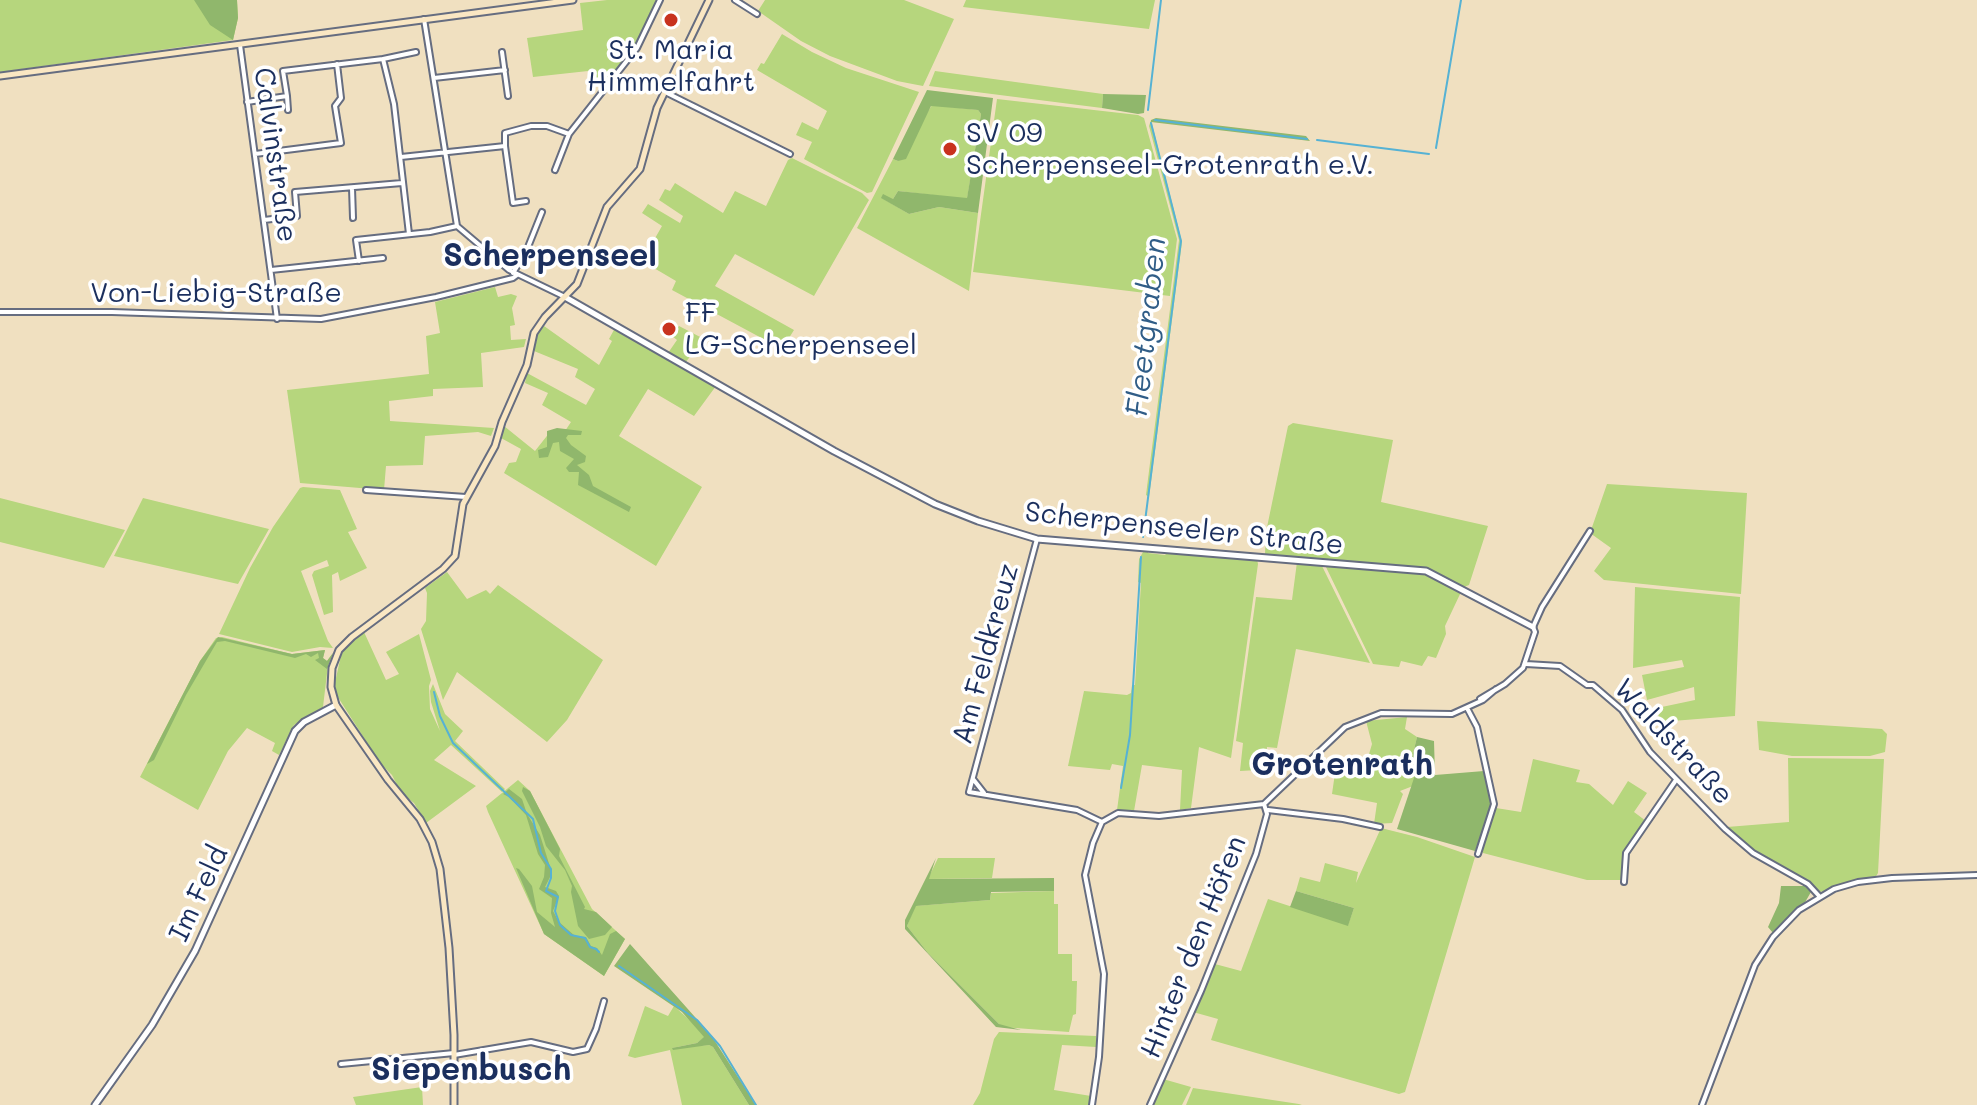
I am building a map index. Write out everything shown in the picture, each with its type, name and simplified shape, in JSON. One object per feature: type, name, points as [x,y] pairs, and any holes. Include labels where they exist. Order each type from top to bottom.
[{"type":"main road","points":[[0,76],[573,0]]},
{"type":"main road","points":[[454,1105],[454,1054],[444,894],[432,842],[414,811],[388,780],[336,705],[331,674],[339,650],[352,637],[451,560],[456,551],[466,497],[495,446],[527,365],[534,333],[577,284],[607,207],[640,169],[657,108],[709,0]]},
{"type":"street","points":[[555,170],[569,134],[637,48],[660,0]]},
{"type":"street","points":[[735,0],[757,14]]},
{"type":"street","points":[[424,19],[457,226],[515,274],[565,297]]},
{"type":"street","name":"Calvinstraße","points":[[240,45],[277,319]]},
{"type":"street","points":[[288,110],[283,71],[416,52]]},
{"type":"street","points":[[502,52],[508,96]]},
{"type":"street","points":[[383,59],[394,104],[409,234]]},
{"type":"street","points":[[255,154],[341,143],[335,106],[341,98],[337,64]]},
{"type":"street","points":[[434,78],[505,70]]},
{"type":"street","points":[[665,92],[790,154]]},
{"type":"street","points":[[247,102],[287,96]]},
{"type":"street","points":[[526,201],[513,203],[505,133],[531,126],[547,126],[569,134]]},
{"type":"street","points":[[401,157],[505,146]]},
{"type":"street","points":[[264,220],[297,216],[295,192],[403,183]]},
{"type":"street","points":[[352,188],[353,218]]},
{"type":"street","points":[[515,274],[542,212]]},
{"type":"street","points":[[359,261],[356,240],[457,226]]},
{"type":"street","points":[[271,270],[383,258]]},
{"type":"street","name":"Von-Liebig-Straße","points":[[0,312],[112,312],[319,320],[438,297],[513,278],[515,274]]},
{"type":"street","name":"Scherpenseeler Straße","points":[[565,297],[751,406],[935,504],[978,521],[1037,539],[1426,571],[1533,627]]},
{"type":"street","points":[[366,490],[466,497]]},
{"type":"street","points":[[1092,1105],[1099,1057],[1104,974],[1085,875],[1102,822],[1118,813],[1159,816],[1264,804],[1330,739],[1353,723],[1381,713],[1446,714],[1479,701],[1515,677],[1526,664],[1535,632],[1533,627],[1546,599],[1590,531]]},
{"type":"street","name":"Am Feldkreuz","points":[[1037,539],[969,792],[1077,810],[1102,822]]},
{"type":"street","name":"Waldstraße","points":[[1526,664],[1560,666],[1587,685],[1593,685],[1622,710],[1650,752],[1676,780],[1746,848],[1808,884],[1820,897]]},
{"type":"street","name":"Im Feld","points":[[95,1105],[152,1025],[195,951],[295,731],[304,722],[336,705]]},
{"type":"street","points":[[1467,708],[1477,727],[1494,804],[1478,854]]},
{"type":"street","name":"Am Feldkreuz","points":[[973,779],[985,795]]},
{"type":"street","points":[[1624,882],[1626,853],[1676,780]]},
{"type":"street","name":"Hinter den Höfen","points":[[1150,1105],[1201,991],[1256,854],[1267,810],[1264,804]]},
{"type":"street","points":[[1267,810],[1323,815],[1380,827]]},
{"type":"street","points":[[1702,1105],[1755,965],[1783,924],[1799,910],[1847,884],[1870,880],[1977,875]]},
{"type":"street","points":[[341,1064],[454,1054],[526,1042],[573,1052],[587,1049],[604,1001]]},
{"type":"green space","points":[[0,0],[237,0],[238,18],[233,40],[0,72]]},
{"type":"green space","points":[[194,0],[237,0],[238,18],[233,40],[210,25]]},
{"type":"green space","points":[[658,0],[632,54],[606,86],[588,71],[533,77],[527,38],[583,30],[580,3]]},
{"type":"green space","points":[[765,0],[904,0],[954,19],[923,86],[897,81],[830,56],[801,41],[758,11]]},
{"type":"green space","points":[[966,0],[1155,0],[1149,29],[963,7]]},
{"type":"green space","points":[[782,34],[846,68],[919,92],[872,192],[867,193],[804,159],[812,142],[796,135],[802,122],[818,130],[827,111],[757,70]]},
{"type":"green space","points":[[935,71],[1103,94],[1102,108],[929,86]]},
{"type":"green space","points":[[927,90],[993,98],[978,213],[939,207],[909,214],[881,198],[883,194],[893,199],[898,191],[967,198],[981,114],[978,110],[931,106],[906,159],[893,159]]},
{"type":"green space","points":[[1103,94],[1146,95],[1144,113],[1102,108]]},
{"type":"green space","points":[[997,99],[1144,118],[1177,239],[1170,296],[973,272]]},
{"type":"green space","points":[[932,105],[978,110],[981,114],[967,199],[898,191],[893,199],[882,198],[909,214],[939,207],[978,213],[969,291],[857,228],[893,159],[898,161]]},
{"type":"green space","points":[[1156,118],[1306,136],[1310,141],[1151,122]]},
{"type":"green space","points":[[1151,120],[1182,242],[1149,497],[1146,495],[1179,240],[1149,126]]},
{"type":"green space","points":[[792,158],[862,193],[869,200],[814,296],[735,254],[715,286],[794,330],[782,349],[672,290],[676,281],[642,261],[662,226],[642,213],[648,204],[680,223],[683,216],[659,200],[665,189],[670,191],[675,183],[723,213],[735,191],[766,206],[788,160]]},
{"type":"green space","points":[[495,287],[498,297],[517,296],[512,308],[515,325],[510,326],[511,340],[526,339],[524,347],[481,353],[483,387],[433,389],[433,396],[389,401],[390,421],[494,428],[491,436],[478,432],[425,436],[423,465],[386,466],[384,490],[300,483],[287,390],[429,374],[426,336],[440,333],[435,302]]},
{"type":"green space","points":[[544,326],[599,365],[612,341],[609,339],[615,328],[716,386],[694,416],[648,389],[619,436],[702,487],[656,566],[504,473],[509,463],[516,462],[521,449],[501,438],[504,426],[535,451],[550,432],[561,437],[571,422],[542,405],[548,393],[525,383],[527,373],[586,405],[595,389],[575,377],[578,369],[534,351],[538,334]]},
{"type":"green space","points":[[679,326],[704,339],[685,363],[668,353],[677,340],[672,336]]},
{"type":"green space","points":[[1293,423],[1393,440],[1381,502],[1488,526],[1469,585],[1464,587],[1425,568],[1265,554],[1266,532],[1288,426]]},
{"type":"green space","points":[[557,428],[582,431],[581,435],[568,435],[566,438],[586,456],[585,462],[577,465],[589,475],[593,486],[631,507],[629,512],[578,485],[579,472],[569,472],[566,468],[574,459],[560,451],[559,442],[553,443],[548,457],[539,458],[538,450],[547,447],[547,431]]},
{"type":"green space","points":[[1607,484],[1747,493],[1741,594],[1604,580],[1594,571],[1611,548],[1590,533]]},
{"type":"green space","points":[[303,487],[340,490],[357,529],[348,532],[367,568],[340,581],[338,572],[332,575],[333,612],[324,615],[312,575],[314,571],[329,566],[327,560],[301,571],[333,648],[292,652],[219,634],[273,527]]},
{"type":"green space","points":[[0,498],[125,530],[104,568],[0,542]]},
{"type":"green space","points":[[143,498],[269,529],[238,584],[114,556]]},
{"type":"green space","points":[[1143,552],[1165,555],[1257,559],[1258,564],[1231,758],[1199,747],[1191,808],[1180,810],[1182,770],[1142,765],[1134,811],[1117,810],[1123,766],[1112,764],[1110,770],[1068,766],[1084,691],[1127,695],[1135,685],[1141,583],[1138,582],[1139,559]]},
{"type":"green space","points":[[1297,562],[1321,564],[1370,663],[1296,649],[1277,748],[1267,747],[1266,760],[1260,760],[1258,770],[1240,771],[1243,743],[1236,741],[1256,597],[1292,600]]},
{"type":"green space","points":[[1325,565],[1422,573],[1461,592],[1445,626],[1446,634],[1436,658],[1428,656],[1422,666],[1401,661],[1399,667],[1373,664]]},
{"type":"green space","points":[[447,572],[467,599],[486,590],[490,594],[498,585],[603,660],[567,720],[547,742],[457,672],[443,700],[421,629],[426,621],[425,588]]},
{"type":"green space","points":[[1635,587],[1740,597],[1735,716],[1660,722],[1657,708],[1695,700],[1694,687],[1647,700],[1642,675],[1684,667],[1682,660],[1633,668]]},
{"type":"green space","points":[[364,632],[386,680],[399,674],[386,652],[419,634],[431,680],[430,709],[440,731],[431,702],[433,684],[445,714],[463,731],[455,741],[505,789],[502,792],[451,745],[434,760],[476,786],[426,823],[414,803],[401,793],[392,775],[380,763],[334,691],[333,680],[342,651]]},
{"type":"green space","points":[[218,637],[292,654],[325,650],[323,658],[327,661],[333,653],[327,669],[315,660],[319,658],[318,653],[311,657],[306,654],[295,658],[225,641],[217,642],[154,760],[147,764],[200,661]]},
{"type":"green space","points":[[216,638],[292,654],[325,650],[323,658],[327,661],[333,653],[328,665],[323,707],[294,725],[279,755],[272,751],[275,743],[247,728],[228,751],[198,810],[140,777],[200,661]]},
{"type":"green space","points":[[1407,717],[1405,729],[1417,737],[1410,766],[1417,768],[1413,786],[1400,791],[1403,794],[1392,823],[1374,824],[1377,803],[1332,794],[1335,773],[1362,778],[1372,744],[1366,721]]},
{"type":"green space","points":[[1757,721],[1882,729],[1887,734],[1885,752],[1870,756],[1792,756],[1759,750]]},
{"type":"green space","points":[[1417,737],[1434,741],[1435,775],[1484,771],[1492,807],[1475,851],[1397,829],[1417,769],[1410,766]]},
{"type":"green space","points":[[1788,758],[1884,759],[1878,873],[1875,878],[1820,892],[1749,848],[1727,827],[1789,822]]},
{"type":"green space","points":[[1533,759],[1580,770],[1576,782],[1589,784],[1613,805],[1628,781],[1647,793],[1634,812],[1646,821],[1624,854],[1621,880],[1587,880],[1483,853],[1496,808],[1521,812]]},
{"type":"green space","points":[[518,780],[530,791],[592,909],[625,939],[604,976],[544,934],[488,812],[486,806]]},
{"type":"green space","points":[[523,787],[530,791],[560,849],[559,856],[584,909],[596,912],[612,927],[605,935],[589,939],[578,926],[572,886],[565,870],[546,846]]},
{"type":"green space","points":[[509,789],[522,799],[540,835],[552,873],[545,887],[556,891],[559,896],[553,911],[559,922],[575,936],[586,937],[602,955],[610,934],[616,931],[625,939],[604,976],[544,934],[516,868],[532,886],[537,912],[555,927],[551,913],[552,898],[539,889],[545,865],[538,854],[526,815],[503,794]]},
{"type":"green space","points":[[1381,828],[1475,857],[1405,1092],[1399,1094],[1211,1040],[1218,1019],[1193,1012],[1215,964],[1241,971],[1268,899],[1348,925],[1354,908],[1296,891],[1300,877],[1320,882],[1325,863],[1358,872],[1356,883]]},
{"type":"green space","points":[[936,858],[929,879],[1054,878],[1054,891],[991,892],[990,900],[916,906],[907,926],[928,953],[999,1024],[1021,1030],[996,1027],[905,929],[905,920]]},
{"type":"green space","points":[[938,858],[995,858],[992,878],[928,879]]},
{"type":"green space","points":[[1781,886],[1805,886],[1811,892],[1804,904],[1773,933],[1768,927],[1779,903]]},
{"type":"green space","points":[[1054,891],[1054,904],[1058,904],[1058,954],[1072,954],[1072,981],[1077,981],[1076,1014],[1073,1015],[1069,1032],[1002,1027],[928,953],[907,926],[915,906],[990,900],[991,893]]},
{"type":"green space","points":[[1296,891],[1354,908],[1348,926],[1290,907]]},
{"type":"green space","points":[[630,944],[711,1035],[756,1105],[749,1105],[713,1047],[673,1050],[697,1043],[704,1037],[682,1012],[614,966]]},
{"type":"green space","points":[[645,1006],[668,1016],[674,1006],[695,1025],[705,1037],[697,1043],[672,1048],[713,1047],[749,1105],[682,1105],[670,1050],[635,1058],[628,1056]]},
{"type":"green space","points":[[999,1032],[1096,1036],[1096,1047],[1062,1045],[1054,1090],[1091,1096],[1089,1105],[973,1105],[980,1093],[994,1039]]},
{"type":"green space","points":[[1163,1079],[1191,1087],[1182,1105],[1151,1105]]},
{"type":"green space","points":[[422,1087],[423,1105],[356,1105],[353,1097]]},
{"type":"green space","points":[[1193,1088],[1299,1104],[1302,1105],[1186,1105]]},
{"type":"waterway","name":"Fleetgraben","points":[[1148,110],[1161,0]]},
{"type":"waterway","points":[[1436,148],[1461,0]]},
{"type":"waterway","points":[[1155,120],[1307,139]]},
{"type":"waterway","name":"Fleetgraben","points":[[1143,537],[1181,241],[1151,123]]},
{"type":"waterway","points":[[1317,140],[1429,154]]},
{"type":"waterway","name":"Fleetgraben","points":[[1121,788],[1130,735],[1141,557]]},
{"type":"waterway","points":[[434,692],[440,716],[453,743],[533,819],[541,853],[551,869],[546,891],[558,897],[555,911],[560,925],[571,935],[585,938],[590,947],[599,952]]},
{"type":"waterway","points":[[619,966],[697,1020],[720,1046],[756,1105]]},
{"type":"place","name":"St. Maria Himmelfahrt","points":[[671,20]]},
{"type":"place","name":"SV 09 Scherpenseel-Grotenrath e.V.","points":[[950,149]]},
{"type":"place","name":"FF LG-Scherpenseel","points":[[669,329]]},
{"type":"district","name":"Scherpenseel","points":[[550,256]]},
{"type":"district","name":"Grotenrath","points":[[1342,765]]},
{"type":"district","name":"Siepenbusch","points":[[471,1070]]}]
